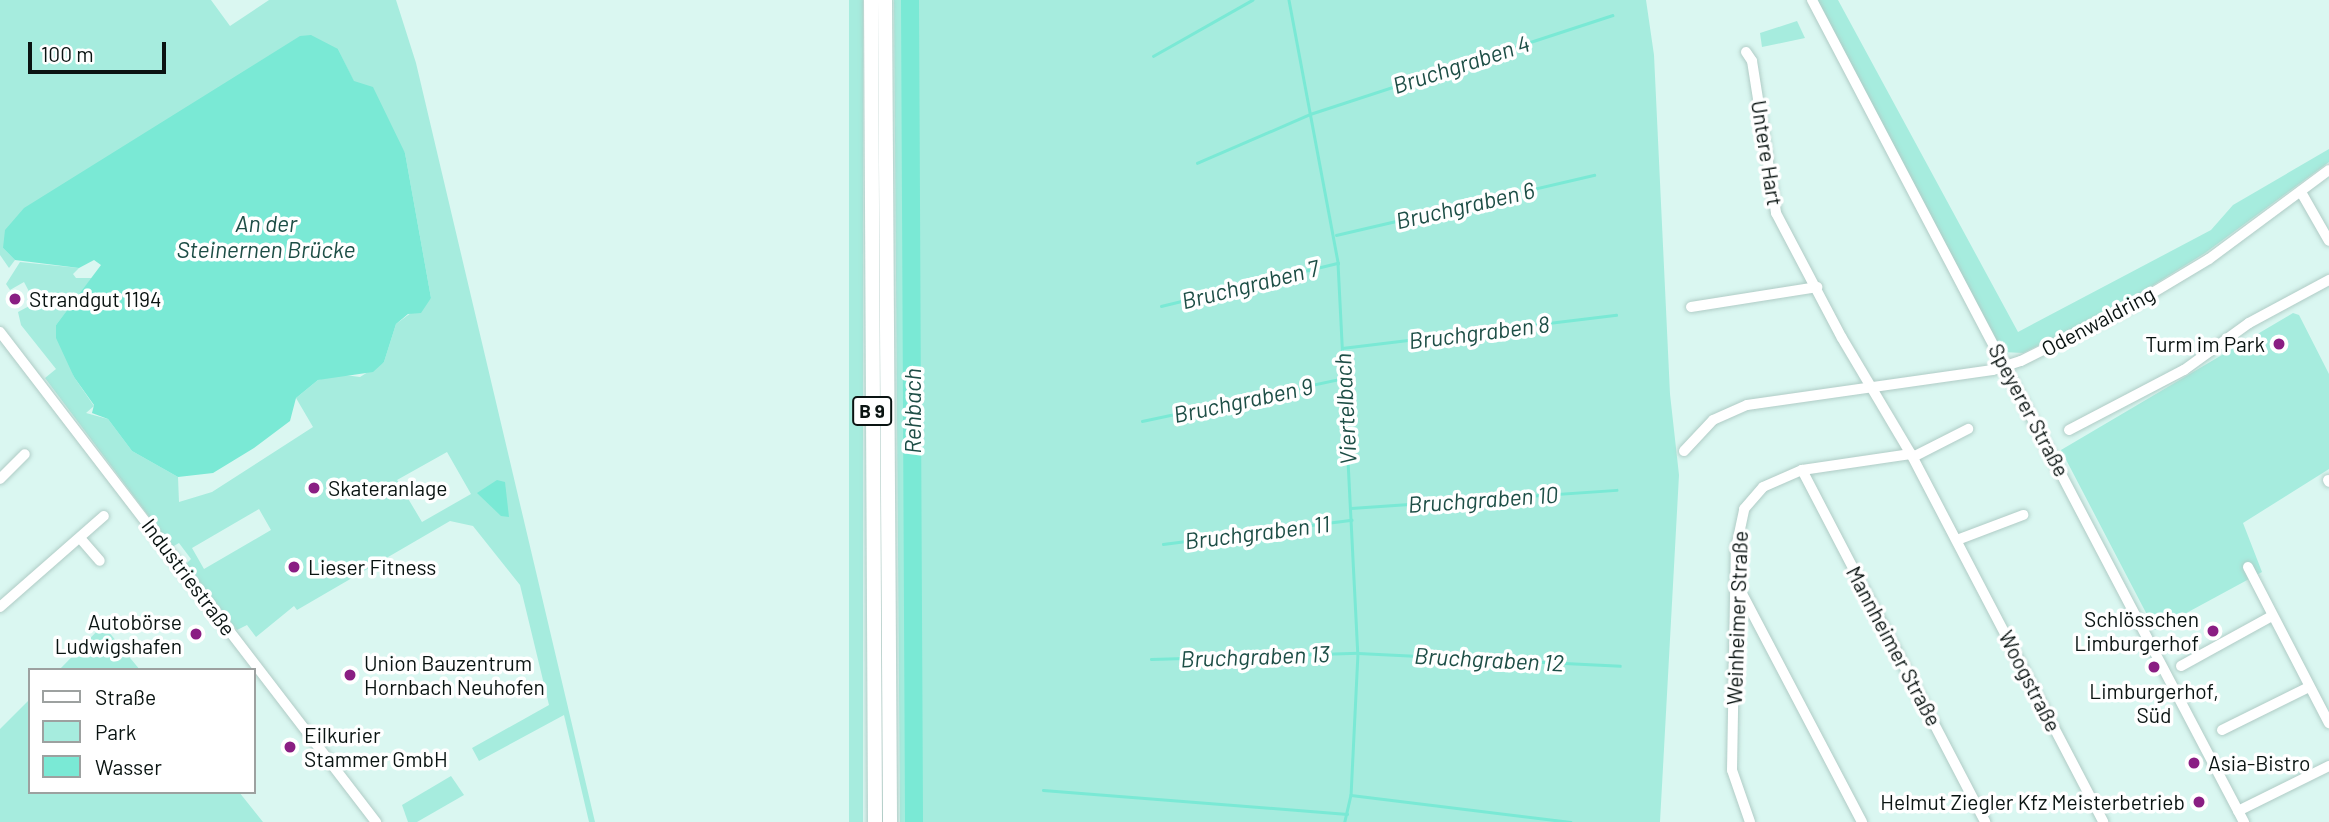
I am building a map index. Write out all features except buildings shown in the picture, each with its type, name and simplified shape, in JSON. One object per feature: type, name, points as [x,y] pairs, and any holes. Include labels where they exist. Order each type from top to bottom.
[{"type":"highway","name":"B 9","points":[[871,0],[875,822]]},
{"type":"highway","name":"B 9","points":[[886,0],[890,822]]},
{"type":"street","name":"Speyerer Straße","points":[[1812,0],[2244,822]]},
{"type":"street","name":"Untere Hart","points":[[1746,52],[1752,61],[1776,213],[1874,388]]},
{"type":"street","name":"Odenwaldring","points":[[1684,451],[1698,431],[1731,410],[2005,366],[2129,307],[2209,259],[2329,170]]},
{"type":"street","points":[[2301,192],[2329,241]]},
{"type":"street","points":[[2069,430],[2184,370],[2249,323],[2329,280]]},
{"type":"street","points":[[1691,307],[1817,287]]},
{"type":"street","name":"Industriestraße","points":[[0,332],[376,822]]},
{"type":"street","name":"Woogstraße","points":[[1874,388],[1957,540],[2103,822]]},
{"type":"street","points":[[1912,456],[1968,429]]},
{"type":"street","points":[[0,480],[26,454]]},
{"type":"street","name":"Weinheimer Straße","points":[[1750,822],[1732,770],[1737,534],[1744,509],[1763,487],[1802,470],[1912,456]]},
{"type":"street","name":"Mannheimer Straße","points":[[1802,470],[1985,822]]},
{"type":"street","points":[[1957,540],[2023,515]]},
{"type":"street","points":[[0,607],[104,516]]},
{"type":"street","points":[[80,538],[100,561]]},
{"type":"street","points":[[2248,567],[2329,723]]},
{"type":"street","points":[[1736,582],[1862,822]]},
{"type":"street","points":[[2181,666],[2272,616]]},
{"type":"street","points":[[2222,730],[2309,687]]},
{"type":"street","points":[[2238,811],[2329,766]]},
{"type":"green space","points":[[0,0],[211,0],[230,26],[269,0],[396,0],[416,63],[595,822],[589,822],[564,715],[479,761],[472,748],[549,705],[520,585],[473,526],[450,521],[297,610],[294,606],[256,637],[247,625],[237,630],[186,564],[191,559],[179,543],[172,547],[45,378],[56,369],[21,325],[18,312],[35,303],[24,282],[10,290],[6,284],[20,262],[79,268],[73,274],[76,278],[92,278],[56,325],[74,377],[94,406],[86,413],[108,419],[132,451],[178,477],[179,502],[212,492],[313,427],[296,398],[318,380],[337,374],[360,377],[384,362],[396,324],[431,298],[405,153],[354,82],[338,49],[3,248],[15,260],[9,268],[0,255]],"holes":[[[447,452],[471,494],[422,522],[397,480]],[[259,509],[271,530],[204,569],[192,548]]]},
{"type":"green space","points":[[849,0],[863,0],[863,822],[849,822]]},
{"type":"green space","points":[[894,0],[1646,0],[1654,55],[1670,394],[1679,475],[1660,822],[900,822]]},
{"type":"green space","points":[[1816,0],[1838,0],[2018,332],[2211,230],[2233,205],[2329,149],[2329,162],[2205,253],[2126,302],[2023,353],[2003,352]]},
{"type":"green space","points":[[1797,21],[1805,38],[1762,47],[1760,33]]},
{"type":"green space","points":[[2293,313],[2299,315],[2329,374],[2329,469],[2243,523],[2262,572],[2155,630],[2061,450]]},
{"type":"green space","points":[[103,625],[138,668],[61,668]]},
{"type":"green space","points":[[28,701],[28,794],[241,794],[263,822],[0,822],[0,729]]},
{"type":"green space","points":[[451,776],[464,795],[417,822],[408,822],[402,805]]},
{"type":"water","name":"An der Steinernen Brücke","points":[[311,35],[338,49],[354,81],[373,87],[405,153],[431,298],[421,313],[408,314],[396,324],[384,362],[373,372],[318,380],[296,398],[290,421],[254,448],[213,473],[178,477],[132,451],[108,419],[92,413],[94,405],[74,377],[56,338],[56,325],[101,265],[94,260],[79,268],[15,260],[3,248],[5,230],[24,208],[300,36]]},
{"type":"water","points":[[497,480],[505,482],[509,517],[501,516],[477,493]]},
{"type":"waterway","name":"Rehbach","points":[[910,0],[914,822]]},
{"type":"waterway","points":[[1153,56],[1252,0]]},
{"type":"waterway","name":"Viertelbach","points":[[1289,0],[1338,263],[1358,653],[1351,795],[1345,822]]},
{"type":"waterway","name":"Bruchgraben 4","points":[[1197,163],[1310,114],[1612,15]]},
{"type":"waterway","name":"Bruchgraben 6","points":[[1336,235],[1594,175]]},
{"type":"waterway","name":"Bruchgraben 7","points":[[1161,306],[1338,263]]},
{"type":"waterway","name":"Bruchgraben 8","points":[[1342,348],[1616,315]]},
{"type":"waterway","name":"Bruchgraben 9","points":[[1142,421],[1344,378]]},
{"type":"waterway","name":"Bruchgraben 10","points":[[1351,508],[1616,490]]},
{"type":"waterway","name":"Bruchgraben 11","points":[[1163,544],[1351,520]]},
{"type":"waterway","name":"Bruchgraben 12","points":[[1151,659],[1358,653],[1620,666]]},
{"type":"waterway","points":[[1043,790],[1347,814]]},
{"type":"waterway","points":[[1351,795],[1570,822]]},
{"type":"place","name":"Strandgut 1194","points":[[15,299]]},
{"type":"place","name":"Turm im Park","points":[[2279,344]]},
{"type":"place","name":"Skateranlage","points":[[314,488]]},
{"type":"place","name":"Lieser Fitness","points":[[294,567]]},
{"type":"place","name":"Schlösschen Limburgerhof","points":[[2213,631]]},
{"type":"place","name":"Autobörse Ludwigshafen","points":[[196,634]]},
{"type":"place","name":"Limburgerhof, Süd","points":[[2154,667]]},
{"type":"place","name":"Union Bauzentrum Hornbach Neuhofen","points":[[350,675]]},
{"type":"place","name":"Eilkurier Stammer GmbH","points":[[290,747]]},
{"type":"place","name":"Asia-Bistro","points":[[2194,763]]},
{"type":"place","name":"Helmut Ziegler Kfz Meisterbetrieb","points":[[2199,802]]},
{"type":"water label","name":"Bruchgraben 13","points":[[1255,656]]}]
